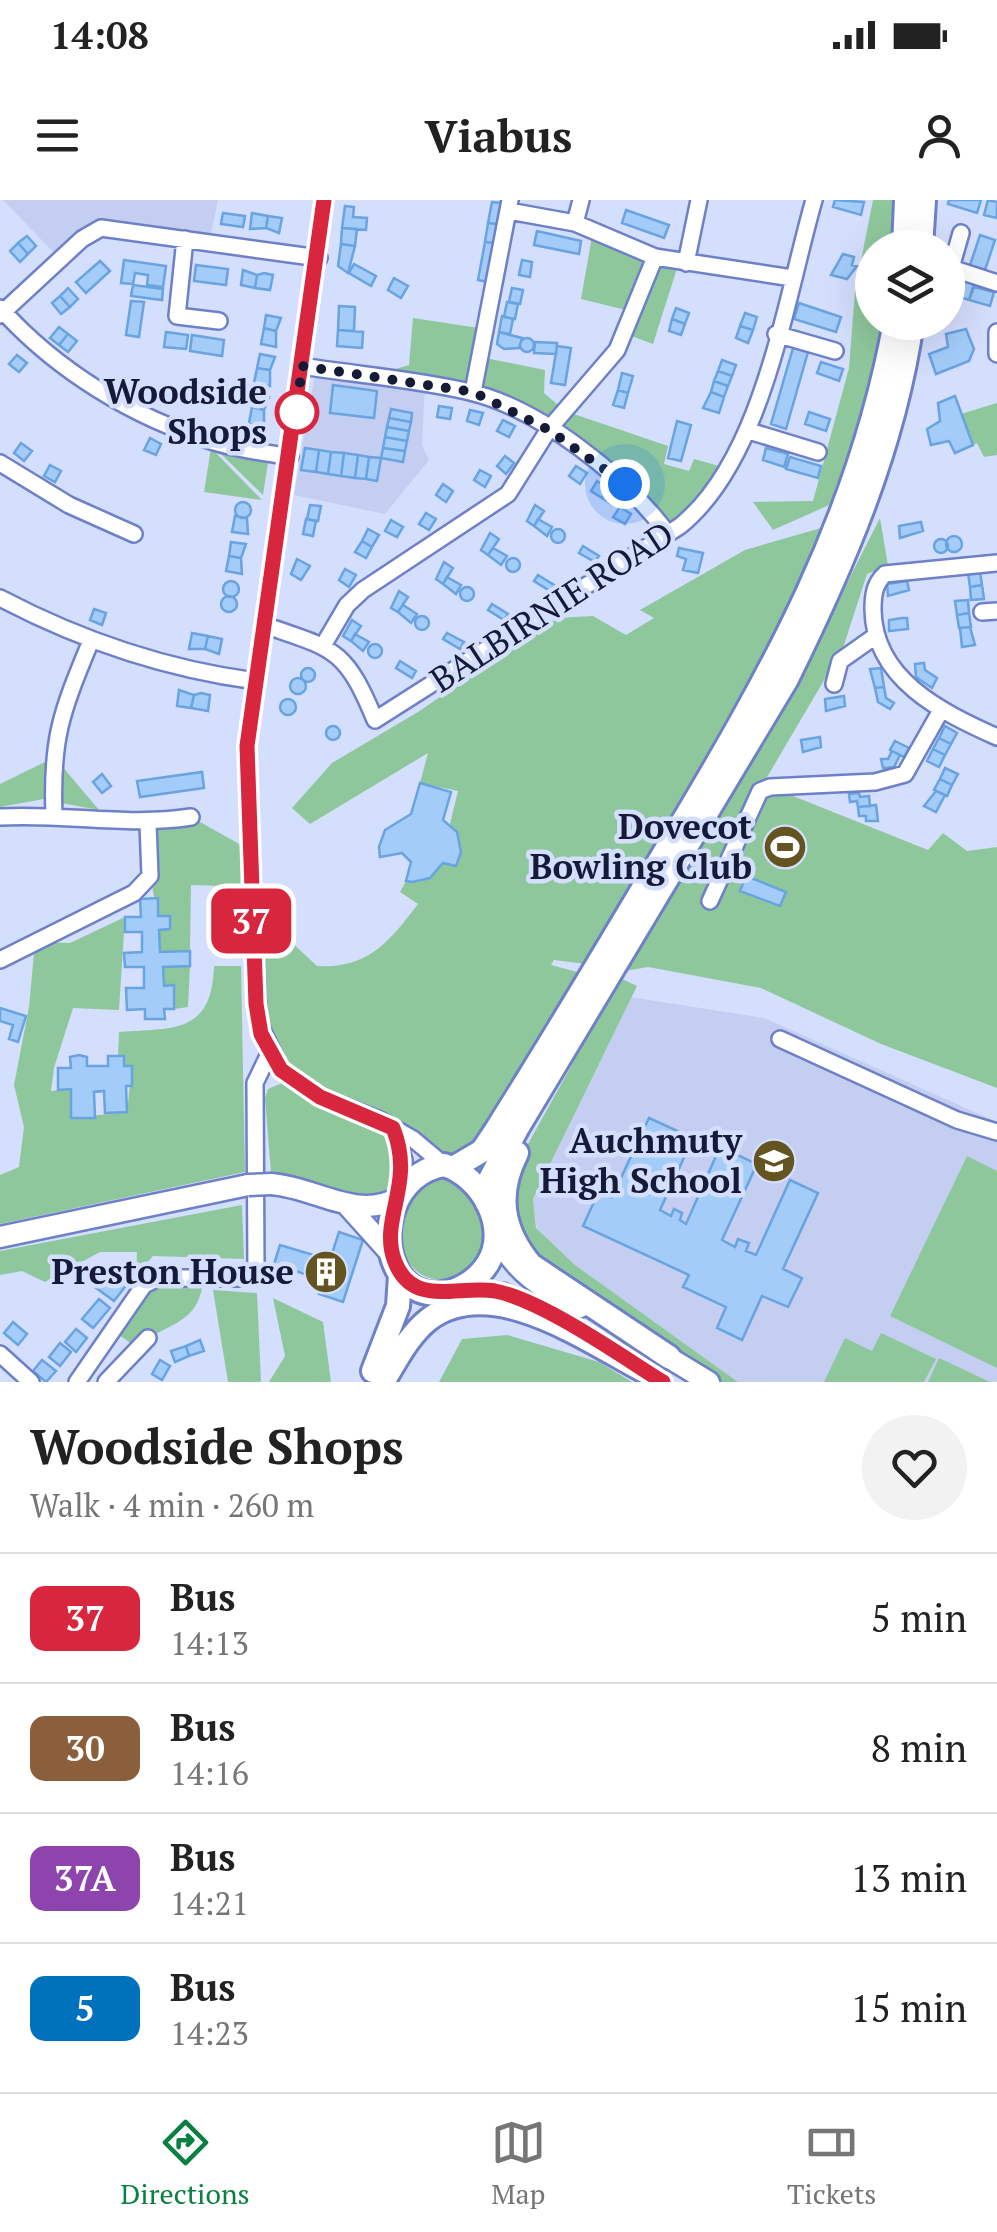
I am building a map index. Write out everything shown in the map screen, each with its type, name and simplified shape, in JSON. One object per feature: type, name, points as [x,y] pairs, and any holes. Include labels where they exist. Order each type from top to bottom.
[{"type":"highway","points":[[905,230],[906,200]]},
{"type":"highway","points":[[923,230],[924,200]]},
{"type":"highway","points":[[860,495],[891,340]]},
{"type":"highway","points":[[487,1203],[490,1179],[787,679],[897,402],[909,340]]},
{"type":"highway","points":[[374,1378],[398,1306],[399,1194],[420,1170],[449,1166],[482,1151],[767,681],[833,562]]},
{"type":"highway","points":[[550,1076],[509,1169],[504,1220],[515,1246],[531,1265],[669,1357]]},
{"type":"highway","points":[[374,1378],[405,1325],[455,1291],[492,1258],[495,1231],[487,1203],[478,1186],[449,1166]]},
{"type":"highway","points":[[396,1266],[415,1288],[455,1291]]},
{"type":"highway","points":[[374,1378],[429,1320],[456,1305],[482,1300],[544,1320],[658,1379]]},
{"type":"main road","points":[[0,1237],[248,1185],[294,1185],[372,1210],[399,1194]]},
{"type":"main road","points":[[346,1204],[375,1232],[396,1266]]},
{"type":"main road","points":[[495,1231],[505,1254],[534,1282],[709,1382]]},
{"type":"main road","points":[[455,1291],[516,1298],[658,1379]]},
{"type":"street","points":[[324,200],[319,258],[247,746],[256,1004],[261,1034],[281,1070],[320,1097],[393,1128],[449,1166]]},
{"type":"street","points":[[574,223],[581,200]]},
{"type":"street","points":[[686,263],[698,200]]},
{"type":"street","name":"BALBIRNIE ROAD","points":[[324,644],[352,674],[375,720],[668,534],[714,493],[748,431],[814,200]]},
{"type":"street","points":[[473,392],[510,205],[574,223],[655,257],[792,278]]},
{"type":"street","points":[[290,457],[213,442],[145,414],[60,364],[1,312],[95,230],[120,229],[319,258]]},
{"type":"street","points":[[185,239],[177,316],[220,321]]},
{"type":"street","points":[[264,625],[324,644],[348,605],[364,590],[508,494],[549,430],[616,350],[655,257]]},
{"type":"street","points":[[965,273],[997,283]]},
{"type":"street","points":[[997,332],[997,354]]},
{"type":"street","points":[[776,334],[835,351]]},
{"type":"street","points":[[302,366],[473,392],[549,430],[608,468],[642,499],[668,534]]},
{"type":"street","points":[[748,431],[818,452]]},
{"type":"street","points":[[0,463],[56,498],[134,534]]},
{"type":"street","points":[[996,567],[885,574],[874,592],[874,637],[915,693],[940,712],[997,737]]},
{"type":"street","points":[[0,598],[90,642],[168,665],[256,682]]},
{"type":"street","points":[[834,684],[840,661],[874,637]]},
{"type":"street","points":[[54,816],[55,740],[90,642]]},
{"type":"street","points":[[710,901],[760,791],[770,787],[875,782],[905,774],[940,712]]},
{"type":"street","points":[[0,818],[54,816],[148,824],[191,817]]},
{"type":"street","points":[[0,960],[134,893],[150,876],[148,824]]},
{"type":"street","points":[[780,1038],[957,1120],[997,1132]]},
{"type":"street","points":[[77,1382],[144,1285],[158,1278],[246,1278],[256,1272],[255,1083],[270,1052]]},
{"type":"street","points":[[256,1104],[263,1086],[281,1070]]},
{"type":"street","points":[[393,1128],[404,1160],[399,1194]]},
{"type":"street","points":[[106,1382],[142,1342],[115,1332]]},
{"type":"street","points":[[0,1354],[31,1382]]},
{"type":"shaded area","points":[[3,200],[218,200],[209,243],[101,228],[60,259]]},
{"type":"shaded area","points":[[316,368],[425,385],[422,445],[429,460],[385,514],[294,495]]},
{"type":"shaded area","name":"Auchmuty High School","points":[[630,997],[764,1018],[997,1122],[997,1382],[738,1382],[575,1265],[537,1229],[533,1200]]},
{"type":"green space","points":[[873,200],[896,200],[895,230],[867,230]]},
{"type":"green space","points":[[593,231],[679,262],[653,344],[626,334],[634,312],[581,299]]},
{"type":"green space","points":[[855,291],[855,340],[885,340],[845,498],[773,530],[753,502],[813,501],[849,368]]},
{"type":"green space","points":[[413,318],[485,329],[480,357],[545,370],[544,393],[565,411],[668,446],[664,464],[689,471],[694,459],[730,469],[668,534],[609,468],[488,398],[372,376],[409,365]]},
{"type":"green space","points":[[997,403],[997,455],[984,457],[977,443],[973,445],[961,414]]},
{"type":"green space","points":[[211,448],[262,500],[204,492]]},
{"type":"green space","points":[[218,451],[268,462],[263,495]]},
{"type":"green space","points":[[880,518],[888,566],[867,574],[843,648],[763,784],[928,850],[943,833],[967,851],[997,847],[997,1088],[881,1044],[761,988],[648,967],[625,971],[779,717]]},
{"type":"green space","points":[[828,526],[826,560],[586,964],[554,960],[551,965],[581,973],[489,1132],[458,1156],[435,1149],[323,1090],[286,1063],[265,1020],[260,929],[285,921],[287,938],[317,966],[335,966],[364,958],[387,941],[418,904],[400,892],[406,881],[430,878],[443,863],[456,865],[460,853],[459,839],[450,824],[458,791],[420,783],[428,753],[310,824],[292,808],[332,763],[418,712],[556,618],[593,616],[626,635],[654,618],[640,610],[745,550]]},
{"type":"green space","points":[[47,761],[44,799],[0,807],[0,784]]},
{"type":"green space","points":[[61,765],[99,810],[61,803]]},
{"type":"green space","points":[[191,817],[241,845],[240,934],[223,934],[223,886],[191,885],[190,951],[160,952],[159,930],[170,929],[170,916],[158,916],[150,876],[148,824]]},
{"type":"green space","points":[[125,917],[119,1010],[73,1008],[51,1091],[71,1089],[72,1118],[127,1112],[132,1067],[124,1066],[124,1056],[118,1056],[119,1032],[157,1030],[186,1023],[198,1016],[206,1004],[214,966],[241,966],[245,1172],[0,1224],[0,1175],[19,1167],[24,1127],[14,1085],[29,1007],[35,942],[70,943]]},
{"type":"green space","points":[[190,966],[188,1007],[174,1009],[174,986],[164,986],[163,967]]},
{"type":"green space","points":[[620,978],[637,986],[533,1199],[536,1228],[575,1265],[738,1382],[719,1382],[585,1299],[538,1262],[523,1246],[515,1229],[513,1171]]},
{"type":"green space","points":[[285,1082],[319,1104],[381,1130],[396,1163],[386,1192],[374,1196],[346,1194],[271,1173],[265,1098],[268,1089]]},
{"type":"green space","points":[[967,1156],[997,1171],[997,1368],[890,1316]]},
{"type":"green space","points":[[447,1176],[464,1189],[478,1208],[486,1241],[481,1259],[465,1278],[441,1280],[423,1275],[411,1265],[404,1251],[403,1234],[406,1215],[424,1179]]},
{"type":"green space","points":[[242,1205],[244,1259],[153,1256],[136,1276],[137,1252],[100,1252],[45,1282],[22,1271],[0,1275],[0,1251]]},
{"type":"green space","points":[[203,1278],[196,1305],[180,1321],[136,1347],[115,1332],[144,1285]]},
{"type":"green space","points":[[213,1290],[257,1293],[261,1382],[228,1382]]},
{"type":"green space","points":[[273,1298],[323,1322],[331,1382],[269,1382],[285,1356]]},
{"type":"green space","points":[[881,1333],[936,1359],[924,1382],[824,1382],[845,1338],[872,1351]]},
{"type":"green space","points":[[507,1335],[599,1362],[632,1382],[439,1382],[462,1339]]},
{"type":"green space","points":[[939,1358],[990,1382],[928,1382]]},
{"type":"building","points":[[835,200],[864,202],[861,215],[833,207]]},
{"type":"building","points":[[949,200],[981,200],[977,213],[948,204]]},
{"type":"building","points":[[988,200],[997,202],[997,218],[984,215]]},
{"type":"building","points":[[492,202],[501,203],[497,224],[488,223]]},
{"type":"building","points":[[345,206],[354,207],[353,217],[367,218],[366,230],[342,228]]},
{"type":"building","points":[[626,210],[669,225],[664,238],[622,223]]},
{"type":"building","points":[[223,213],[245,216],[243,227],[221,224]]},
{"type":"building","points":[[252,213],[268,216],[266,228],[250,229]]},
{"type":"building","points":[[268,216],[282,218],[279,233],[266,228]]},
{"type":"building","points":[[488,223],[497,224],[494,243],[485,242]]},
{"type":"building","points":[[342,228],[357,229],[355,246],[341,244]]},
{"type":"building","points":[[537,231],[581,241],[579,254],[534,245]]},
{"type":"building","points":[[980,235],[995,240],[985,270],[970,265]]},
{"type":"building","points":[[27,236],[36,246],[28,254],[18,243]]},
{"type":"building","points":[[485,242],[494,243],[487,282],[478,280]]},
{"type":"building","points":[[18,243],[28,254],[20,262],[10,251]]},
{"type":"building","points":[[341,244],[355,246],[348,273],[338,266]]},
{"type":"building","points":[[843,254],[854,257],[855,269],[847,279],[831,275]]},
{"type":"building","points":[[124,260],[166,266],[163,287],[147,285],[148,275],[135,273],[133,284],[121,283]]},
{"type":"building","points":[[522,260],[532,262],[530,277],[519,275]]},
{"type":"building","points":[[100,261],[110,271],[86,293],[76,282]]},
{"type":"building","points":[[354,264],[376,276],[371,286],[349,273]]},
{"type":"building","points":[[196,265],[228,269],[226,285],[194,281]]},
{"type":"building","points":[[243,270],[257,275],[255,288],[241,285]]},
{"type":"building","points":[[257,275],[273,275],[270,290],[255,288]]},
{"type":"building","points":[[394,278],[408,286],[401,298],[388,290]]},
{"type":"building","points":[[965,280],[974,283],[969,300],[965,299]]},
{"type":"building","points":[[133,285],[163,289],[162,300],[131,296]]},
{"type":"building","points":[[974,287],[994,292],[990,306],[969,300]]},
{"type":"building","points":[[68,288],[78,299],[70,307],[60,296]]},
{"type":"building","points":[[512,288],[523,290],[520,304],[509,302]]},
{"type":"building","points":[[60,296],[70,307],[61,314],[52,303]]},
{"type":"building","points":[[131,301],[144,302],[139,337],[126,335]]},
{"type":"building","points":[[507,302],[518,304],[515,319],[504,317]]},
{"type":"building","points":[[799,303],[841,317],[836,332],[794,319]]},
{"type":"building","points":[[339,306],[355,307],[354,331],[338,330]]},
{"type":"building","points":[[676,308],[689,313],[685,324],[672,319]]},
{"type":"building","points":[[745,313],[757,317],[753,330],[740,326]]},
{"type":"building","points":[[266,315],[281,318],[276,331],[264,328]]},
{"type":"building","points":[[502,316],[513,319],[510,334],[499,332]]},
{"type":"building","points":[[672,319],[685,324],[681,335],[669,331]]},
{"type":"building","points":[[740,326],[753,330],[748,343],[736,338]]},
{"type":"building","points":[[59,327],[68,334],[59,345],[50,338]]},
{"type":"building","points":[[264,328],[276,331],[276,347],[261,344]]},
{"type":"building","points":[[965,329],[974,349],[969,361],[936,374],[929,354],[948,347],[947,340],[965,340]]},
{"type":"building","points":[[338,330],[363,332],[362,348],[337,346]]},
{"type":"building","points":[[166,332],[188,335],[186,349],[164,347]]},
{"type":"building","points":[[499,332],[522,338],[519,348],[504,349],[497,344]]},
{"type":"building","points":[[68,334],[77,341],[68,352],[59,345]]},
{"type":"building","points":[[192,335],[224,340],[222,356],[190,351]]},
{"type":"building","points":[[527,338],[534,345],[527,352],[520,345]]},
{"type":"building","points":[[535,342],[557,343],[556,354],[534,353]]},
{"type":"building","points":[[557,346],[571,348],[565,385],[551,383]]},
{"type":"building","points":[[793,348],[808,352],[786,429],[771,424]]},
{"type":"building","points":[[260,354],[275,357],[270,370],[257,368]]},
{"type":"building","points":[[17,355],[27,363],[19,372],[9,364]]},
{"type":"building","points":[[722,360],[736,365],[732,376],[718,371]]},
{"type":"building","points":[[821,362],[843,369],[839,381],[817,373]]},
{"type":"building","points":[[257,368],[270,370],[270,386],[254,383]]},
{"type":"building","points":[[718,371],[732,376],[728,386],[714,381]]},
{"type":"building","points":[[622,373],[633,376],[628,393],[618,390]]},
{"type":"building","points":[[714,381],[728,386],[724,397],[711,392]]},
{"type":"building","points":[[333,385],[377,391],[374,418],[330,413]]},
{"type":"building","points":[[618,390],[628,393],[624,408],[613,405]]},
{"type":"building","points":[[711,392],[724,397],[719,413],[703,408]]},
{"type":"building","points":[[255,394],[269,397],[264,410],[252,407]]},
{"type":"building","points":[[955,396],[973,445],[955,453],[949,441],[931,445],[927,429],[940,421],[938,403]]},
{"type":"building","points":[[439,406],[452,408],[450,419],[437,417]]},
{"type":"building","points":[[252,407],[264,410],[264,426],[249,423]]},
{"type":"building","points":[[391,409],[412,413],[411,422],[389,418]]},
{"type":"building","points":[[470,410],[483,413],[479,425],[467,421]]},
{"type":"building","points":[[809,412],[830,419],[826,431],[805,424]]},
{"type":"building","points":[[389,418],[411,422],[409,431],[387,427]]},
{"type":"building","points":[[503,420],[515,426],[509,437],[497,431]]},
{"type":"building","points":[[677,421],[691,425],[681,461],[668,458]]},
{"type":"building","points":[[387,427],[409,431],[407,441],[385,437]]},
{"type":"building","points":[[385,437],[407,441],[405,451],[383,448]]},
{"type":"building","points":[[150,438],[161,444],[156,455],[144,450]]},
{"type":"building","points":[[21,443],[32,451],[24,461],[14,453]]},
{"type":"building","points":[[305,448],[319,450],[316,472],[301,470]]},
{"type":"building","points":[[383,448],[405,451],[403,462],[381,458]]},
{"type":"building","points":[[766,448],[788,454],[784,467],[763,460]]},
{"type":"building","points":[[319,450],[331,452],[328,474],[316,472]]},
{"type":"building","points":[[331,452],[344,453],[341,476],[328,474]]},
{"type":"building","points":[[344,453],[358,455],[355,478],[341,476]]},
{"type":"building","points":[[358,455],[369,457],[366,479],[355,478]]},
{"type":"building","points":[[505,456],[514,463],[506,474],[497,466]]},
{"type":"building","points":[[369,457],[381,458],[377,481],[366,479]]},
{"type":"building","points":[[790,457],[821,466],[818,478],[786,469]]},
{"type":"building","points":[[50,465],[61,471],[55,482],[44,476]]},
{"type":"building","points":[[576,466],[587,473],[580,484],[569,476]]},
{"type":"building","points":[[480,470],[491,476],[485,487],[474,480]]},
{"type":"building","points":[[597,481],[609,488],[602,498],[591,491]]},
{"type":"building","points":[[443,484],[453,491],[446,502],[436,495]]},
{"type":"building","points":[[609,488],[619,495],[613,505],[602,498]]},
{"type":"building","points":[[243,502],[251,510],[243,518],[235,510]]},
{"type":"building","points":[[310,505],[321,506],[318,521],[307,519]]},
{"type":"building","points":[[535,505],[544,511],[534,526],[527,521]]},
{"type":"building","points":[[620,507],[631,514],[625,524],[613,517]]},
{"type":"building","points":[[426,513],[436,519],[429,530],[419,524]]},
{"type":"building","points":[[235,516],[247,518],[248,534],[232,532]]},
{"type":"building","points":[[306,519],[316,521],[313,536],[303,534]]},
{"type":"building","points":[[538,519],[552,527],[547,536],[534,526]]},
{"type":"building","points":[[391,520],[403,527],[397,537],[385,531]]},
{"type":"building","points":[[921,522],[923,531],[900,538],[899,526]]},
{"type":"building","points":[[368,529],[379,535],[372,547],[362,541]]},
{"type":"building","points":[[558,529],[565,536],[558,543],[551,536]]},
{"type":"building","points":[[490,533],[499,539],[488,555],[481,550]]},
{"type":"building","points":[[954,536],[962,544],[954,552],[946,544]]},
{"type":"building","points":[[941,539],[948,546],[941,553],[934,546]]},
{"type":"building","points":[[362,541],[372,547],[366,558],[355,552]]},
{"type":"building","points":[[231,542],[246,544],[241,558],[229,556]]},
{"type":"building","points":[[583,546],[599,556],[595,562],[579,553]]},
{"type":"building","points":[[493,548],[507,556],[501,565],[488,555]]},
{"type":"building","points":[[679,548],[703,553],[698,573],[683,570],[686,559],[677,556]]},
{"type":"building","points":[[229,556],[241,558],[242,574],[226,571]]},
{"type":"building","points":[[513,558],[520,565],[513,572],[506,565]]},
{"type":"building","points":[[297,559],[310,566],[301,580],[291,574]]},
{"type":"building","points":[[444,562],[453,568],[443,584],[436,579]]},
{"type":"building","points":[[345,569],[356,575],[349,587],[339,580]]},
{"type":"building","points":[[980,572],[982,585],[970,587],[968,573]]},
{"type":"building","points":[[538,575],[554,585],[550,591],[534,581]]},
{"type":"building","points":[[447,577],[461,585],[456,594],[443,584]]},
{"type":"building","points":[[231,581],[239,589],[231,597],[223,589]]},
{"type":"building","points":[[907,581],[909,590],[888,596],[887,584]]},
{"type":"building","points":[[982,585],[984,599],[971,600],[970,587]]},
{"type":"building","points":[[467,587],[474,594],[467,601],[460,594]]},
{"type":"building","points":[[399,591],[408,597],[398,612],[391,608]]},
{"type":"building","points":[[229,596],[237,604],[229,612],[221,604]]},
{"type":"building","points":[[968,600],[969,613],[957,615],[955,601]]},
{"type":"building","points":[[492,604],[508,614],[504,620],[488,610]]},
{"type":"building","points":[[403,605],[417,614],[411,623],[398,612]]},
{"type":"building","points":[[94,609],[106,613],[102,625],[90,620]]},
{"type":"building","points":[[969,613],[971,627],[959,628],[957,615]]},
{"type":"building","points":[[422,616],[429,623],[422,630],[415,623]]},
{"type":"building","points":[[907,618],[908,629],[889,631],[889,620]]},
{"type":"building","points":[[352,620],[361,626],[351,641],[343,636]]},
{"type":"building","points":[[970,627],[975,645],[962,647],[960,628]]},
{"type":"building","points":[[192,633],[208,636],[205,649],[189,649]]},
{"type":"building","points":[[447,633],[464,642],[460,649],[443,639]]},
{"type":"building","points":[[355,634],[369,642],[363,651],[351,641]]},
{"type":"building","points":[[208,636],[222,639],[219,654],[205,649]]},
{"type":"building","points":[[375,644],[382,651],[375,658],[368,651]]},
{"type":"building","points":[[400,661],[416,671],[412,678],[396,668]]},
{"type":"building","points":[[924,663],[925,670],[937,678],[932,688],[916,677],[915,664]]},
{"type":"building","points":[[308,668],[315,675],[308,682],[301,675]]},
{"type":"building","points":[[881,668],[884,687],[875,688],[870,669]]},
{"type":"building","points":[[298,678],[306,686],[298,694],[290,686]]},
{"type":"building","points":[[884,687],[886,698],[894,703],[890,709],[878,702],[875,688]]},
{"type":"building","points":[[179,690],[194,695],[191,708],[177,706]]},
{"type":"building","points":[[194,695],[210,695],[208,711],[191,708]]},
{"type":"building","points":[[844,696],[845,706],[826,711],[825,699]]},
{"type":"building","points":[[288,699],[296,707],[288,715],[280,707]]},
{"type":"building","points":[[333,726],[340,733],[333,740],[326,733]]},
{"type":"building","points":[[945,726],[957,733],[951,744],[939,738]]},
{"type":"building","points":[[820,737],[821,747],[803,752],[801,740]]},
{"type":"building","points":[[939,738],[951,744],[945,755],[933,749]]},
{"type":"building","points":[[895,741],[909,748],[904,757],[890,750]]},
{"type":"building","points":[[933,749],[945,755],[939,767],[927,761]]},
{"type":"building","points":[[892,751],[900,755],[894,767],[883,768],[881,759],[888,759]]},
{"type":"building","points":[[945,768],[958,774],[952,785],[940,779]]},
{"type":"building","points":[[202,772],[204,788],[140,797],[137,781]]},
{"type":"building","points":[[102,774],[111,786],[102,793],[93,782]]},
{"type":"building","points":[[940,779],[952,785],[947,796],[934,790]]},
{"type":"building","points":[[420,783],[451,792],[443,820],[457,832],[461,852],[456,866],[443,863],[430,878],[412,882],[406,881],[411,862],[402,853],[380,857],[379,847],[385,830],[411,814]]},
{"type":"building","points":[[936,791],[945,795],[936,812],[924,806]]},
{"type":"building","points":[[859,793],[860,797],[869,796],[870,806],[858,807],[857,801],[850,802],[849,794]]},
{"type":"building","points":[[876,805],[878,821],[866,821],[866,816],[859,816],[858,807]]},
{"type":"building","points":[[746,876],[786,892],[780,906],[740,891]]},
{"type":"building","points":[[158,898],[158,916],[170,916],[170,929],[159,930],[160,952],[190,951],[190,966],[163,967],[164,986],[174,985],[174,1009],[164,1009],[165,1019],[145,1019],[145,1009],[127,1010],[126,988],[144,988],[144,967],[125,967],[124,953],[142,952],[142,932],[125,932],[125,917],[141,917],[140,899]]},
{"type":"building","points":[[0,1008],[26,1016],[18,1042],[9,1039],[13,1025],[0,1021]]},
{"type":"building","points":[[108,1056],[124,1056],[124,1066],[132,1066],[132,1086],[126,1086],[127,1112],[105,1113],[104,1091],[94,1092],[95,1118],[71,1118],[71,1089],[58,1090],[58,1068],[71,1068],[70,1057],[87,1057],[87,1066],[108,1066]]},
{"type":"building","points":[[649,1118],[693,1138],[660,1210],[671,1216],[674,1209],[682,1213],[680,1220],[686,1224],[720,1147],[757,1164],[722,1240],[735,1247],[738,1239],[749,1243],[746,1251],[756,1255],[790,1180],[818,1193],[783,1269],[802,1278],[788,1307],[762,1296],[742,1340],[717,1328],[726,1307],[683,1287],[689,1275],[583,1226],[599,1191],[612,1197]]},
{"type":"building","name":"Preston House","points":[[339,1232],[363,1240],[343,1302],[319,1294],[323,1280],[274,1264],[280,1245],[330,1260]]},
{"type":"building","points":[[106,1266],[128,1283],[114,1301],[92,1285]]},
{"type":"building","points":[[99,1299],[110,1308],[93,1328],[82,1319]]},
{"type":"building","points":[[13,1322],[27,1334],[18,1345],[4,1333]]},
{"type":"building","points":[[76,1329],[87,1338],[76,1352],[65,1342]]},
{"type":"building","points":[[200,1340],[204,1351],[189,1356],[186,1346]]},
{"type":"building","points":[[60,1343],[71,1352],[60,1366],[49,1357]]},
{"type":"building","points":[[186,1346],[189,1356],[175,1362],[171,1351]]},
{"type":"building","points":[[42,1360],[56,1371],[46,1382],[33,1371]]},
{"type":"building","points":[[160,1360],[170,1366],[162,1380],[152,1374]]},
{"type":"bus line","name":"37","points":[[324,200],[319,258],[247,746],[252,926],[261,1034],[281,1070],[320,1097],[393,1128],[404,1160],[392,1225],[392,1256],[400,1275],[415,1288],[448,1293],[463,1288],[516,1298],[663,1382]]},
{"type":"place","name":"Woodside Shops","points":[[297,412]]},
{"type":"place","name":"Dovecot Bowling Club","points":[[785,847]]},
{"type":"place","name":"Auchmuty High School","points":[[774,1161]]},
{"type":"place","name":"Preston House","points":[[326,1272]]},
{"type":"route","points":[[297,412],[295,424],[302,366],[473,392],[549,430],[608,468],[625,484]]}]
